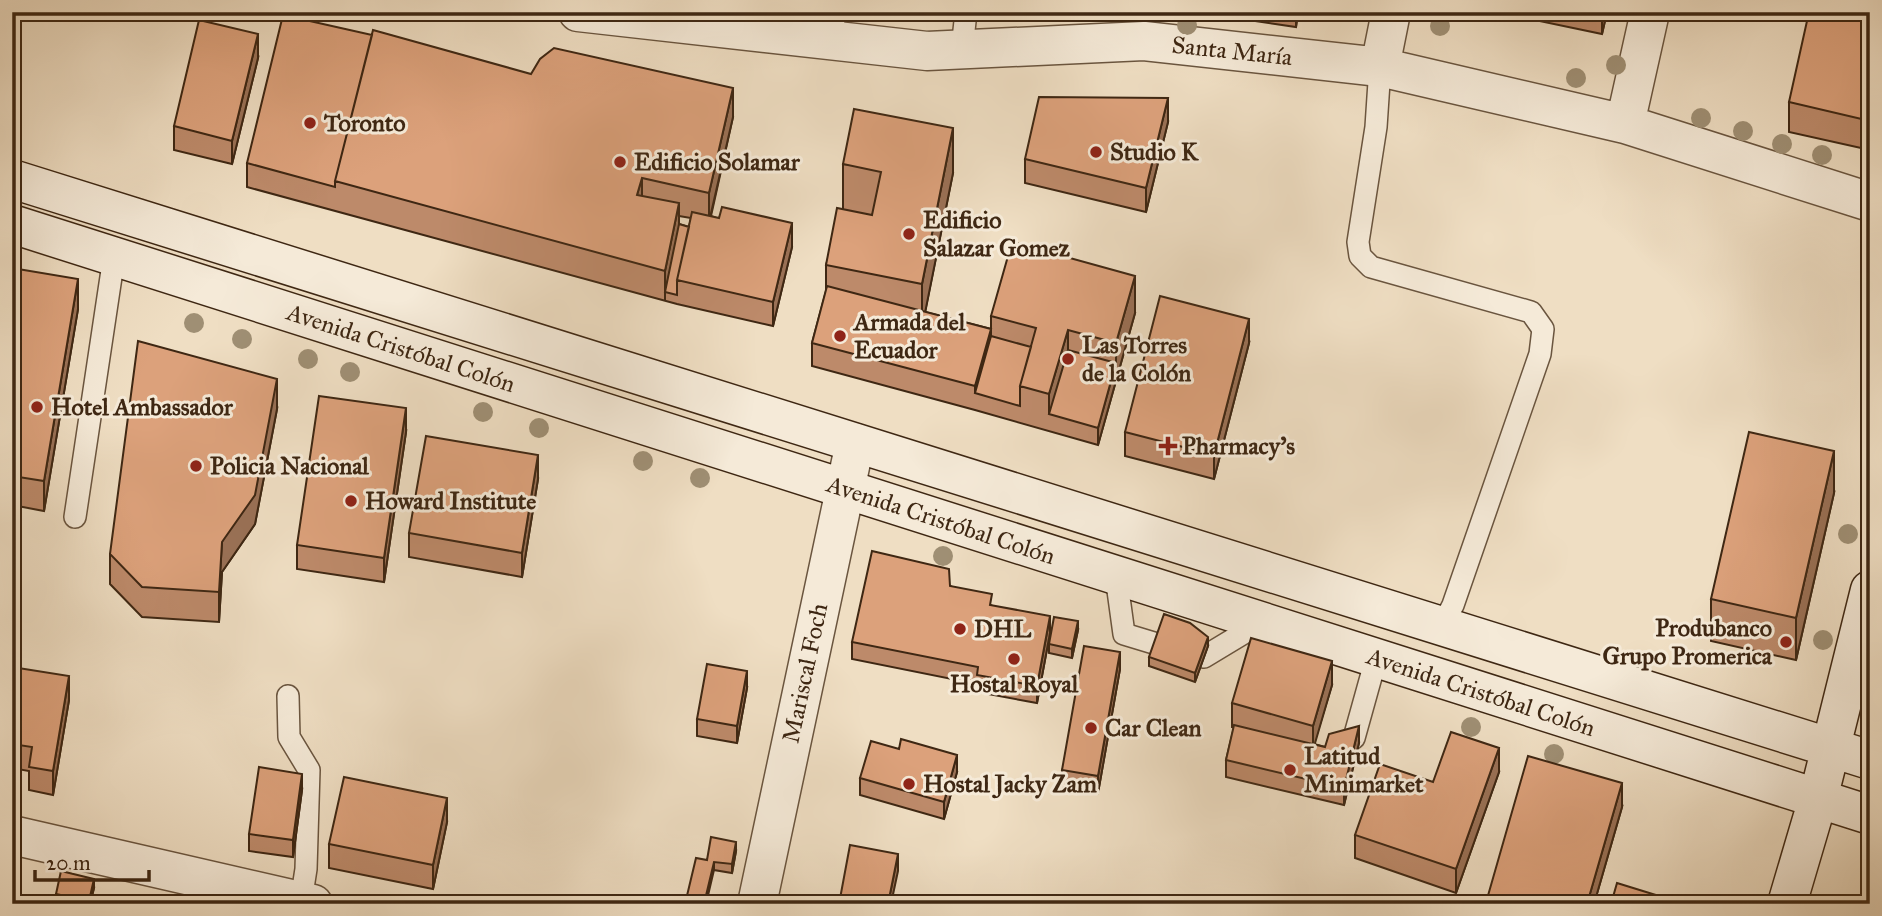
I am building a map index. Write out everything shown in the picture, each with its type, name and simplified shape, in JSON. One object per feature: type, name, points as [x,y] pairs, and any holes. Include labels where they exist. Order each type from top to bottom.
[{"type":"street","points":[[1380,66],[1391,12]]},
{"type":"street","points":[[1625,124],[1650,12]]},
{"type":"street","name":"Santa María","points":[[586,13],[832,26],[927,51],[962,50],[1147,27],[1380,66],[1625,124],[1870,202]]},
{"type":"street","name":"Avenida Cristóbal Colón","points":[[12,178],[1870,760]]},
{"type":"street","name":"Avenida Cristóbal Colón","points":[[12,224],[1870,815]]},
{"type":"street","name":"Mariscal Foch","points":[[757,904],[843,489],[855,443]]},
{"type":"street","points":[[1787,904],[1818,799],[1870,590]]},
{"type":"street","points":[[12,835],[307,902]]},
{"type":"lane","points":[[962,50],[966,12]]},
{"type":"lane","points":[[1380,66],[1376,127],[1358,242],[1360,256],[1371,267],[1531,312],[1543,329],[1535,367],[1453,605],[1442,626]]},
{"type":"lane","points":[[75,517],[114,257]]},
{"type":"lane","points":[[1116,576],[1124,634],[1157,644]]},
{"type":"lane","points":[[1204,657],[1262,622]]},
{"type":"lane","points":[[1354,738],[1377,659]]},
{"type":"lane","points":[[288,696],[289,737],[309,770],[307,902]]},
{"type":"building","points":[[1809,12],[1870,12],[1870,121],[1789,102]]},
{"type":"building","name":"Toronto","points":[[283,15],[372,35],[335,187],[247,163]]},
{"type":"building","points":[[199,20],[258,34],[232,141],[174,126]]},
{"type":"building","points":[[373,30],[531,74],[540,59],[554,48],[733,88],[709,193],[642,178],[637,195],[679,203],[665,271],[335,181]]},
{"type":"building","name":"Studio K","points":[[1039,97],[1168,98],[1146,188],[1025,159]]},
{"type":"building","points":[[854,109],[953,128],[922,284],[826,265],[837,208],[872,215],[881,172],[843,164]]},
{"type":"building","points":[[722,207],[792,223],[773,302],[677,280],[692,212],[719,218]]},
{"type":"building","points":[[679,224],[689,227],[677,280],[677,295],[665,292]]},
{"type":"building","points":[[1012,242],[1135,276],[1116,343],[1068,330],[1049,394],[1020,386],[1036,328],[991,316]]},
{"type":"building","name":"Hotel Ambassador","points":[[12,268],[78,279],[44,481],[12,476]]},
{"type":"building","points":[[827,286],[991,329],[975,386],[812,343]]},
{"type":"building","points":[[1160,296],[1249,319],[1214,455],[1125,432]]},
{"type":"building","points":[[991,336],[1031,347],[1020,386],[1020,406],[975,393]]},
{"type":"building","name":"Policia Nacional","points":[[138,341],[277,379],[255,495],[222,542],[219,592],[142,587],[110,554]]},
{"type":"building","points":[[1068,350],[1116,363],[1098,428],[1049,414]]},
{"type":"building","name":"Howard Institute","points":[[319,396],[406,408],[384,558],[297,545]]},
{"type":"building","points":[[1749,432],[1834,451],[1796,618],[1711,599]]},
{"type":"building","points":[[426,436],[538,455],[522,553],[409,533]]},
{"type":"building","points":[[872,551],[949,569],[950,586],[992,594],[990,605],[1050,616],[1037,686],[977,675],[978,667],[852,642]]},
{"type":"building","points":[[1164,614],[1190,623],[1208,637],[1195,673],[1149,657]]},
{"type":"building","points":[[1054,617],[1078,621],[1072,649],[1049,644]]},
{"type":"building","points":[[1251,638],[1332,661],[1313,726],[1232,703]]},
{"type":"building","name":"Car Clean","points":[[1084,646],[1120,652],[1098,776],[1062,770]]},
{"type":"building","points":[[707,664],[747,671],[737,726],[697,719]]},
{"type":"building","points":[[12,667],[69,676],[53,771],[29,767],[32,747],[12,744]]},
{"type":"building","points":[[1234,725],[1325,747],[1329,734],[1359,726],[1344,788],[1226,760]]},
{"type":"building","points":[[1451,732],[1499,748],[1456,869],[1355,835],[1380,764],[1433,782]]},
{"type":"building","name":"Hostal Jacky Zam","points":[[901,739],[957,755],[944,802],[860,778],[871,741],[899,749]]},
{"type":"building","points":[[1528,756],[1622,783],[1587,904],[1502,904],[1487,899]]},
{"type":"building","points":[[259,767],[302,774],[293,840],[249,834]]},
{"type":"building","points":[[344,777],[447,798],[433,865],[329,844]]},
{"type":"building","points":[[711,837],[736,842],[732,864],[714,862],[704,904],[685,904],[696,858],[707,860]]},
{"type":"building","points":[[850,845],[898,854],[888,904],[839,904]]},
{"type":"building","points":[[61,871],[94,879],[89,901],[56,894]]},
{"type":"building","points":[[1617,883],[1685,904],[1611,904]]},
{"type":"place","name":"Toronto","points":[[310,123]]},
{"type":"place","name":"Studio K","points":[[1096,152]]},
{"type":"place","name":"Edificio Solamar","points":[[620,162]]},
{"type":"place","name":"Edificio Salazar Gomez","points":[[909,234]]},
{"type":"place","name":"Armada del Ecuador","points":[[840,336]]},
{"type":"place","name":"Las Torres de la Colón","points":[[1068,359]]},
{"type":"place","name":"Hotel Ambassador","points":[[37,407]]},
{"type":"place","name":"Pharmacy's","points":[[1168,446]]},
{"type":"place","name":"Policia Nacional","points":[[196,466]]},
{"type":"place","name":"Howard Institute","points":[[351,501]]},
{"type":"place","name":"DHL","points":[[960,629]]},
{"type":"place","name":"Produbanco Grupo Promerica","points":[[1786,642]]},
{"type":"place","name":"Hostal Royal","points":[[1014,659]]},
{"type":"place","name":"Car Clean","points":[[1091,728]]},
{"type":"place","name":"Latitud Minimarket","points":[[1290,770]]},
{"type":"place","name":"Hostal Jacky Zam","points":[[909,784]]}]
